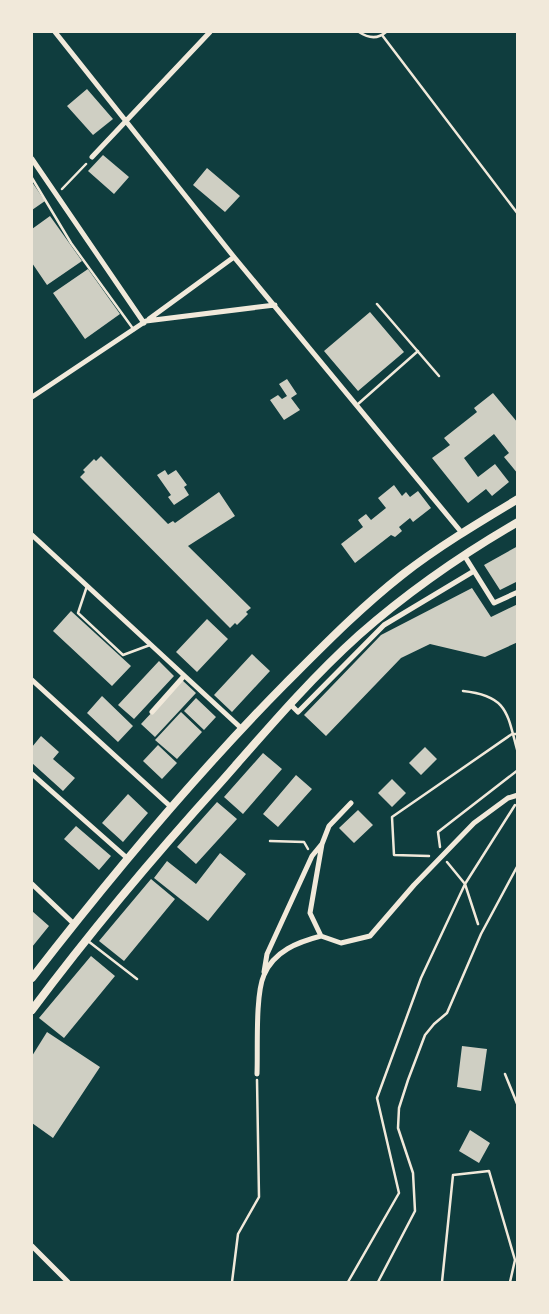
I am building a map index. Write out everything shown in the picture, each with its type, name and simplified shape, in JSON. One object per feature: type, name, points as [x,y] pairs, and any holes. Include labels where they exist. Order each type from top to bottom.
[{"type":"main road","points":[[32,978],[171,807],[241,728],[345,624],[402,575],[517,499]]},
{"type":"main road","points":[[32,1010],[86,939],[178,829],[290,704],[357,637],[412,590],[517,522]]},
{"type":"street","points":[[54,32],[234,257],[462,533]]},
{"type":"street","points":[[92,157],[210,32]]},
{"type":"street","points":[[32,159],[145,322]]},
{"type":"street","points":[[32,397],[134,330],[234,257]]},
{"type":"street","points":[[145,322],[275,305]]},
{"type":"street","points":[[32,534],[241,728]]},
{"type":"street","points":[[464,555],[494,603],[517,592]]},
{"type":"street","points":[[290,704],[298,712],[384,625],[474,571]]},
{"type":"street","points":[[152,712],[184,676]]},
{"type":"street","points":[[32,680],[171,807]]},
{"type":"street","points":[[32,774],[127,858]]},
{"type":"street","points":[[264,975],[278,956],[296,942],[321,936],[341,943],[370,936],[474,823],[508,798],[517,795]]},
{"type":"street","points":[[321,936],[310,913],[322,844],[328,826],[351,803]]},
{"type":"street","points":[[257,1074],[259,1007],[267,954],[312,856],[322,844]]},
{"type":"street","points":[[32,884],[74,924]]},
{"type":"street","points":[[32,1246],[68,1283]]},
{"type":"lane","points":[[359,32],[374,37],[386,32]]},
{"type":"lane","points":[[382,35],[517,214]]},
{"type":"lane","points":[[32,178],[71,243],[134,330]]},
{"type":"lane","points":[[377,304],[439,376]]},
{"type":"lane","points":[[358,404],[418,351]]},
{"type":"lane","points":[[87,586],[78,613],[123,655],[150,645]]},
{"type":"lane","points":[[378,1283],[415,1212],[413,1173],[398,1128],[399,1108],[408,1080],[425,1035],[447,1013],[496,901],[517,865]]},
{"type":"lane","points":[[86,939],[137,979]]},
{"type":"path","points":[[57,194],[92,157]]},
{"type":"path","points":[[463,691],[485,693],[506,710],[517,753]]},
{"type":"path","points":[[392,817],[512,734],[517,734]]},
{"type":"path","points":[[442,856],[438,832],[517,770]]},
{"type":"path","points":[[270,841],[304,842],[312,856]]},
{"type":"path","points":[[232,1283],[238,1234],[259,1197],[257,1074]]},
{"type":"path","points":[[505,1074],[517,1106]]},
{"type":"path","points":[[442,1283],[453,1175],[489,1171],[515,1260],[510,1283]]},
{"type":"building","points":[[87,89],[113,119],[93,135],[67,106]]},
{"type":"building","points":[[103,155],[129,177],[114,194],[88,171]]},
{"type":"building","points":[[207,168],[240,196],[225,212],[193,185]]},
{"type":"building","points":[[32,182],[45,201],[32,210]]},
{"type":"building","points":[[50,216],[82,261],[47,285],[32,263],[32,229]]},
{"type":"building","points":[[88,269],[120,314],[85,339],[53,293]]},
{"type":"building","points":[[370,312],[404,352],[358,391],[324,351]]},
{"type":"building","points":[[287,379],[297,394],[291,398],[300,410],[284,420],[270,400],[278,395],[282,399],[287,396],[279,384]]},
{"type":"building","points":[[493,393],[518,423],[518,474],[504,457],[509,453],[494,434],[464,458],[478,477],[495,464],[509,482],[492,496],[486,489],[468,503],[432,458],[450,445],[444,438],[477,412],[474,408]]},
{"type":"building","points":[[101,456],[168,524],[173,521],[175,523],[219,492],[235,516],[188,546],[251,608],[237,625],[235,623],[230,628],[80,477],[94,459],[96,461]]},
{"type":"building","points":[[165,470],[168,475],[176,470],[187,485],[184,487],[189,495],[174,505],[168,497],[171,495],[157,475]]},
{"type":"building","points":[[394,485],[402,496],[406,492],[410,497],[418,491],[431,508],[413,522],[410,518],[399,527],[402,531],[395,537],[391,535],[355,563],[341,544],[363,527],[358,520],[366,514],[371,520],[386,508],[378,498]]},
{"type":"building","points":[[518,546],[518,581],[500,590],[484,565]]},
{"type":"building","points":[[472,588],[491,617],[518,604],[518,642],[485,657],[430,644],[401,658],[326,736],[304,715],[381,635]]},
{"type":"building","points":[[71,611],[131,666],[112,686],[53,631]]},
{"type":"building","points":[[207,619],[228,639],[197,672],[176,652]]},
{"type":"building","points":[[252,654],[270,671],[232,712],[214,695]]},
{"type":"building","points":[[159,661],[174,676],[134,719],[118,705]]},
{"type":"building","points":[[182,680],[196,693],[155,737],[141,724]]},
{"type":"building","points":[[102,696],[133,726],[118,742],[87,713]]},
{"type":"building","points":[[196,698],[216,717],[204,730],[184,711]]},
{"type":"building","points":[[181,712],[202,732],[177,759],[155,740]]},
{"type":"building","points":[[41,736],[59,752],[53,759],[75,778],[63,791],[32,763],[32,747]]},
{"type":"building","points":[[158,745],[177,763],[162,779],[143,761]]},
{"type":"building","points":[[425,747],[437,759],[421,775],[409,763]]},
{"type":"building","points":[[263,753],[282,769],[243,814],[224,797]]},
{"type":"building","points":[[296,775],[312,789],[278,827],[263,814]]},
{"type":"building","points":[[392,779],[406,793],[392,807],[378,793]]},
{"type":"building","points":[[128,794],[148,813],[123,842],[102,823]]},
{"type":"building","points":[[217,802],[237,819],[196,864],[177,847]]},
{"type":"building","points":[[358,810],[373,825],[354,843],[339,828]]},
{"type":"building","points":[[76,826],[111,856],[99,870],[64,839]]},
{"type":"building","points":[[220,853],[246,874],[208,921],[154,878],[167,861],[196,884]]},
{"type":"building","points":[[151,879],[175,899],[124,961],[99,941]]},
{"type":"building","points":[[32,911],[49,926],[32,947]]},
{"type":"building","points":[[91,956],[115,976],[64,1038],[39,1018]]},
{"type":"building","points":[[47,1032],[100,1067],[53,1138],[32,1123],[32,1056]]},
{"type":"building","points":[[462,1046],[487,1049],[481,1091],[457,1087]]},
{"type":"building","points":[[470,1130],[490,1143],[479,1163],[459,1151]]}]
